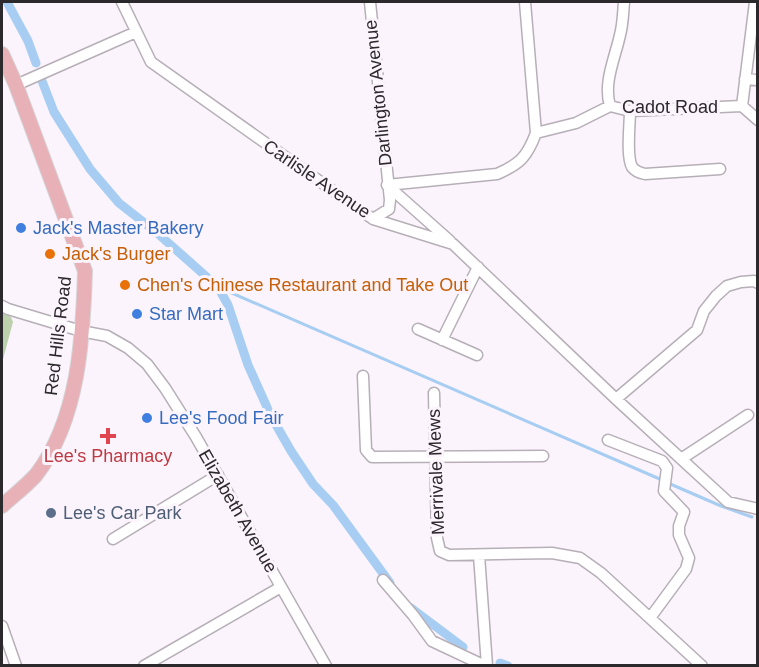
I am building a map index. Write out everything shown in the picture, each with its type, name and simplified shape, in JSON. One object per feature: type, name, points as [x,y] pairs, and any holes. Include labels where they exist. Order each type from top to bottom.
[{"type":"main road","name":"Red Hills Road","points":[[2,54],[16,85],[85,271],[75,380],[65,420],[50,454],[35,476],[2,506]]},
{"type":"street","name":"Carlisle Avenue","points":[[122,2],[151,62],[373,219],[453,244],[728,502],[758,509]]},
{"type":"street","name":"Darlington Avenue","points":[[368,2],[390,200],[389,209],[373,219]]},
{"type":"street","points":[[387,184],[497,174],[513,167],[524,157],[536,133],[525,2]]},
{"type":"street","points":[[610,106],[608,99],[611,68],[621,34],[624,2]]},
{"type":"street","points":[[742,106],[755,2]]},
{"type":"street","points":[[16,85],[136,32]]},
{"type":"street","points":[[745,79],[758,80]]},
{"type":"street","name":"Cadot Road","points":[[536,133],[576,123],[610,106],[630,111],[742,106],[758,120]]},
{"type":"street","points":[[630,111],[630,157],[633,169],[645,174],[720,169]]},
{"type":"street","points":[[387,184],[453,244]]},
{"type":"street","points":[[442,340],[478,267]]},
{"type":"street","points":[[616,399],[697,330],[704,311],[727,286],[741,282],[758,283]]},
{"type":"street","name":"Elizabeth Avenue","points":[[2,306],[81,331],[107,336],[128,348],[147,364],[165,388],[218,475],[326,666]]},
{"type":"street","points":[[418,329],[477,355]]},
{"type":"street","points":[[363,375],[366,450],[374,458],[543,456]]},
{"type":"street","name":"Merrivale Mews","points":[[434,393],[437,538],[440,551],[449,555],[479,555]]},
{"type":"street","points":[[681,459],[747,415]]},
{"type":"street","points":[[608,440],[662,461],[667,468],[666,495],[682,507],[684,512],[679,526],[679,535],[689,558],[686,569],[650,618]]},
{"type":"street","points":[[654,458],[669,448]]},
{"type":"street","points":[[113,539],[218,475]]},
{"type":"street","points":[[382,580],[432,641],[486,666],[479,555],[552,553],[580,558],[602,573],[702,666]]},
{"type":"street","points":[[150,664],[281,587]]},
{"type":"street","points":[[2,626],[16,666]]},
{"type":"green space","points":[[2,313],[11,317],[13,322],[2,363]]},
{"type":"waterway","points":[[7,2],[28,41],[36,63]]},
{"type":"waterway","points":[[42,81],[54,112],[90,169],[119,203],[156,232],[218,287],[228,305],[248,365],[271,416],[291,451],[313,484],[333,505],[390,583]]},
{"type":"waterway","points":[[218,287],[662,480]]},
{"type":"waterway","points":[[668,483],[752,517]]},
{"type":"waterway","points":[[411,608],[463,647]]},
{"type":"waterway","points":[[500,663],[508,666]]},
{"type":"place","name":"Jack's Master Bakery","points":[[21,228]]},
{"type":"place","name":"Jack's Burger","points":[[50,254]]},
{"type":"place","name":"Chen's Chinese Restaurant and Take Out","points":[[125,285]]},
{"type":"place","name":"Star Mart","points":[[137,314]]},
{"type":"place","name":"Lee's Food Fair","points":[[147,418]]},
{"type":"place","name":"Lee's Pharmacy","points":[[108,436]]},
{"type":"place","name":"Lee's Car Park","points":[[51,513]]}]
